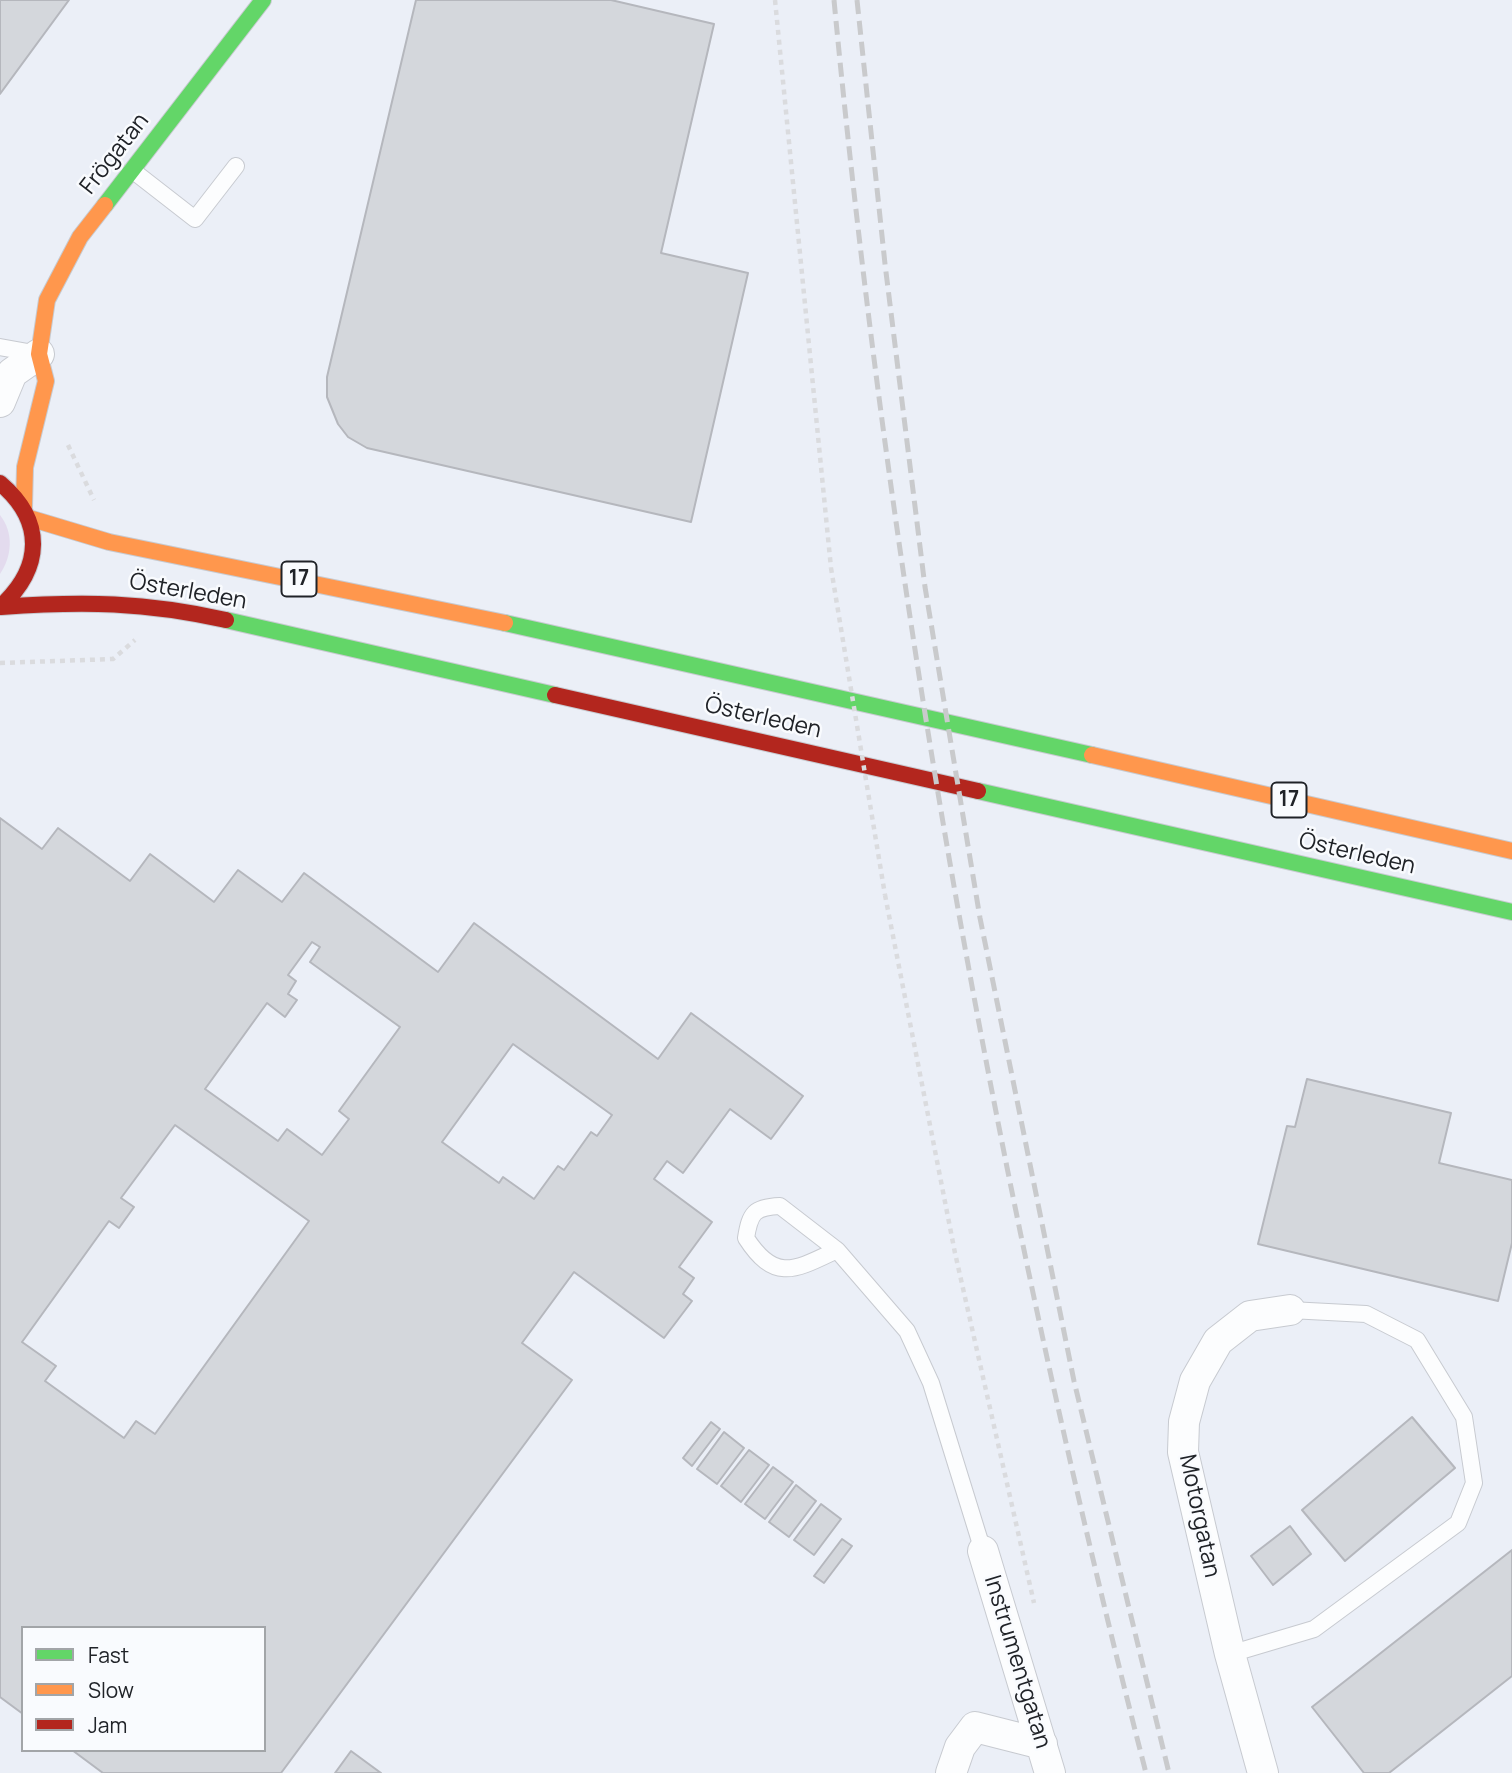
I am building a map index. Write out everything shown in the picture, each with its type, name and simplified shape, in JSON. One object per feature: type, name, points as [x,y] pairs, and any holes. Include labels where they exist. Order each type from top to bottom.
[{"type":"main road","name":"Frögatan","points":[[1,607],[24,583],[32,562],[34,540],[27,512],[24,467],[47,381],[39,354],[47,300],[80,237],[262,0]]},
{"type":"main road","name":"17","points":[[0,483],[27,512]]},
{"type":"main road","name":"Österleden","points":[[27,512],[96,539],[570,636],[1512,851]]},
{"type":"main road","name":"Österleden","points":[[1,607],[78,601],[131,603],[177,609],[1512,912]]},
{"type":"street","points":[[0,402],[12,373],[39,354]]},
{"type":"street","name":"Motorgatan","points":[[1263,1773],[1230,1654],[1183,1452],[1184,1422],[1195,1381],[1217,1341],[1250,1316],[1290,1310]]},
{"type":"street","name":"Instrumentgatan","points":[[984,1552],[1050,1773]]},
{"type":"street","points":[[951,1773],[960,1747],[975,1727],[1042,1744]]},
{"type":"lane","points":[[132,170],[195,219],[236,166]]},
{"type":"lane","points":[[0,347],[39,354]]},
{"type":"lane","points":[[836,1250],[791,1270],[774,1268],[756,1254],[746,1238],[749,1218],[762,1207],[780,1206],[836,1250],[907,1331],[931,1383],[984,1552]]},
{"type":"lane","points":[[1230,1654],[1314,1629],[1458,1522],[1474,1483],[1464,1417],[1417,1340],[1366,1314],[1290,1310]]},
{"type":"path","points":[[775,0],[831,568],[885,895],[956,1253],[1037,1615]]},
{"type":"path","points":[[0,663],[113,659],[135,640],[137,631]]},
{"type":"shaded area","points":[[0,515],[8,529],[10,544],[7,560],[0,574]]},
{"type":"building","points":[[0,0],[69,0],[0,94]]},
{"type":"building","points":[[416,0],[611,0],[714,24],[661,253],[748,273],[691,522],[367,448],[348,437],[338,424],[327,397],[327,377]]},
{"type":"building","points":[[0,818],[42,849],[58,828],[130,881],[150,854],[214,902],[238,870],[282,902],[304,873],[438,972],[474,923],[658,1059],[691,1013],[803,1096],[771,1139],[730,1109],[683,1173],[667,1161],[654,1179],[712,1222],[679,1267],[694,1278],[683,1294],[692,1301],[664,1338],[574,1272],[522,1343],[572,1380],[281,1773],[103,1773],[75,1752],[266,1752],[266,1626],[21,1626],[21,1713],[0,1697]],"holes":[[[312,942],[320,947],[310,962],[400,1027],[339,1111],[349,1119],[322,1155],[287,1129],[278,1141],[205,1089],[267,1003],[285,1017],[297,1000],[288,994],[296,981],[288,975]],[[513,1044],[612,1115],[597,1136],[591,1132],[564,1170],[558,1166],[534,1199],[503,1177],[499,1183],[442,1142]],[[175,1125],[309,1221],[155,1434],[136,1421],[124,1438],[45,1381],[56,1366],[22,1342],[109,1221],[119,1228],[134,1207],[121,1198]]]},
{"type":"building","points":[[1307,1079],[1451,1113],[1439,1163],[1512,1180],[1512,1243],[1498,1301],[1258,1244],[1287,1126],[1295,1127]]},
{"type":"building","points":[[1412,1417],[1455,1468],[1345,1561],[1302,1510]]},
{"type":"building","points":[[711,1422],[720,1429],[692,1466],[683,1458]]},
{"type":"building","points":[[724,1432],[744,1448],[717,1484],[697,1469]]},
{"type":"building","points":[[749,1450],[769,1465],[741,1502],[721,1486]]},
{"type":"building","points":[[773,1467],[793,1482],[765,1519],[745,1504]]},
{"type":"building","points":[[796,1485],[816,1501],[789,1537],[769,1522]]},
{"type":"building","points":[[821,1504],[841,1519],[814,1555],[794,1540]]},
{"type":"building","points":[[1290,1526],[1311,1554],[1273,1585],[1251,1556]]},
{"type":"building","points":[[842,1539],[852,1546],[824,1583],[814,1576]]},
{"type":"building","points":[[1512,1550],[1512,1676],[1389,1773],[1364,1773],[1312,1707]]},
{"type":"building","points":[[351,1751],[381,1773],[335,1773]]},
{"type":"railway","points":[[834,0],[886,447],[918,670],[955,892],[996,1114],[1042,1335],[1146,1773]]},
{"type":"railway","points":[[857,0],[885,264],[925,587],[980,918],[1074,1381],[1169,1773]]},
{"type":"traffic: fast","points":[[105,205],[263,0]]},
{"type":"traffic: fast","points":[[226,620],[555,695]]},
{"type":"traffic: fast","points":[[505,623],[1092,755]]},
{"type":"traffic: fast","points":[[978,791],[1512,912]]},
{"type":"traffic: slow","points":[[24,507],[25,467],[46,381],[39,354],[47,300],[80,237],[105,205]]},
{"type":"traffic: slow","points":[[29,518],[109,542],[505,623]]},
{"type":"traffic: slow","points":[[1092,755],[1512,851]]},
{"type":"traffic: jam","points":[[0,483],[25,513],[33,545],[31,561],[24,577],[0,607]]},
{"type":"traffic: jam","points":[[1,607],[114,604],[226,620]]},
{"type":"traffic: jam","points":[[555,695],[978,791]]}]
